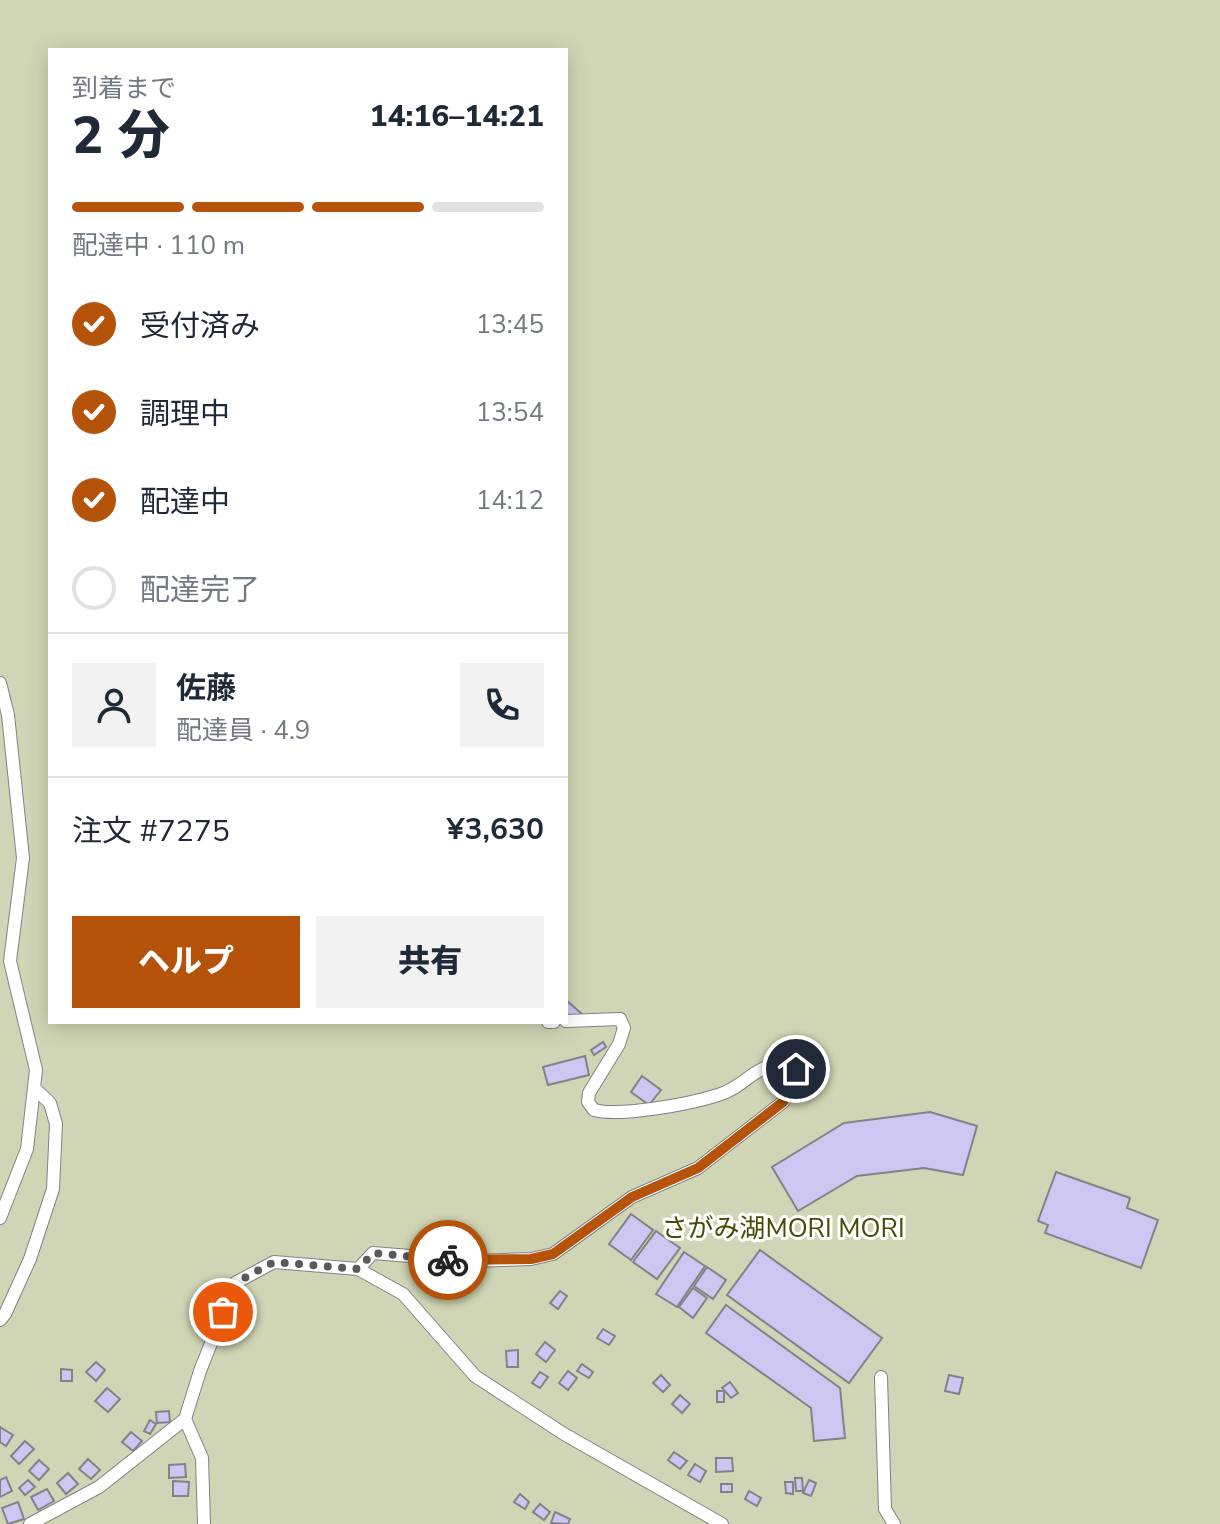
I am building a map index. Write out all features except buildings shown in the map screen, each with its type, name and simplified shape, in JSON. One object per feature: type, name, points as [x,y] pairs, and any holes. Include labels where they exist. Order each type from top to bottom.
[{"type":"lane","points":[[0,683],[8,715],[23,858],[10,961],[36,1070],[27,1149],[0,1218]]},
{"type":"lane","points":[[358,1269],[373,1253],[471,1261],[531,1259],[553,1254],[632,1197],[698,1168],[783,1102],[798,1080],[796,1069],[782,1064],[762,1068],[721,1095],[655,1108],[605,1113],[594,1110],[588,1102],[589,1093],[619,1044],[624,1028],[620,1019],[568,1021]]},
{"type":"lane","points":[[0,1320],[30,1259],[53,1189],[56,1124],[50,1103],[34,1088]]},
{"type":"lane","points":[[30,1524],[99,1487],[185,1419],[200,1371],[235,1283],[274,1262],[358,1269],[403,1294],[475,1376],[564,1434],[722,1524]]},
{"type":"lane","points":[[881,1377],[885,1509],[894,1524]]},
{"type":"lane","points":[[185,1419],[202,1458],[204,1524]]},
{"type":"green space","name":"さがみ湖MORI MORI","points":[[0,0],[1220,0],[1220,1524],[0,1524]]},
{"type":"way so far","points":[[223,1312],[235,1283],[274,1262],[358,1269],[373,1253],[448,1260]]},
{"type":"route","points":[[448,1260],[531,1259],[553,1254],[632,1197],[698,1168],[783,1102],[798,1080],[796,1069]]}]
